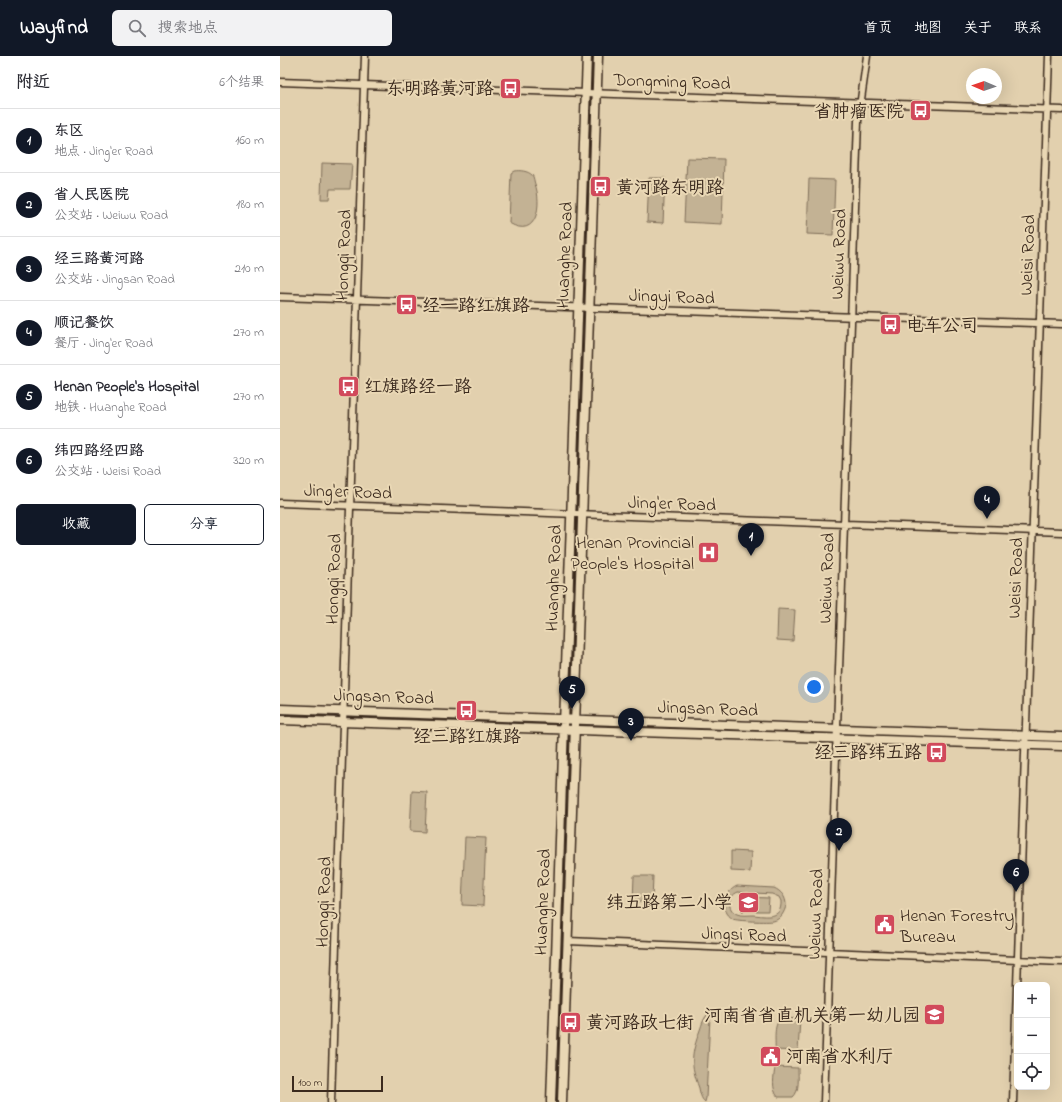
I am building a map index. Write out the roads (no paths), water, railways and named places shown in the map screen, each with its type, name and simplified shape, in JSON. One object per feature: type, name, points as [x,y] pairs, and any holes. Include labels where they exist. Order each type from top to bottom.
[{"type":"main road","name":"Huanghe Road","points":[[551,1102],[587,56]]},
{"type":"main road","name":"Huanghe Road","points":[[562,1102],[598,56]]},
{"type":"main road","name":"Jingsan Road","points":[[280,709],[1062,736]]},
{"type":"main road","name":"Jingsan Road","points":[[280,720],[1062,746]]},
{"type":"street","name":"Hongqi Road","points":[[331,1102],[345,711],[356,300],[365,56]]},
{"type":"street","name":"Weiwu Road","points":[[824,1102],[858,121],[867,56]]},
{"type":"street","name":"Weisi Road","points":[[1013,1102],[1049,56]]},
{"type":"street","name":"Dongming Road","points":[[280,82],[1062,110]]},
{"type":"street","name":"Jingyi Road","points":[[280,297],[1062,324]]},
{"type":"street","name":"Jing'er Road","points":[[280,503],[1062,532]]},
{"type":"street","name":"Jingsi Road","points":[[568,941],[1062,962]]},
{"type":"place","name":"东明路黄河路","points":[[510,88]]},
{"type":"place","name":"省肿瘤医院","points":[[920,111]]},
{"type":"place","name":"黄河路东明路","points":[[600,187]]},
{"type":"place","name":"经一路红旗路","points":[[406,305]]},
{"type":"place","name":"电车公司","points":[[890,325]]},
{"type":"place","name":"红旗路经一路","points":[[349,386]]},
{"type":"place","name":"顺记餐饮","points":[[987,519]]},
{"type":"place","name":"Henan Provincial People's Hospital","points":[[709,552]]},
{"type":"place","name":"东区","points":[[751,556]]},
{"type":"place","name":"Henan People's Hospital","points":[[572,709]]},
{"type":"place","name":"经三路红旗路","points":[[467,711]]},
{"type":"place","name":"经三路黄河路","points":[[631,741]]},
{"type":"place","name":"经三路纬五路","points":[[937,752]]},
{"type":"place","name":"省人民医院","points":[[839,851]]},
{"type":"place","name":"纬四路经四路","points":[[1016,892]]},
{"type":"place","name":"纬五路第二小学","points":[[748,902]]},
{"type":"place","name":"Henan Forestry Bureau","points":[[884,925]]},
{"type":"place","name":"河南省省直机关第一幼儿园","points":[[935,1015]]},
{"type":"place","name":"黄河路政七街","points":[[571,1022]]},
{"type":"place","name":"河南省水利厅","points":[[771,1056]]}]
